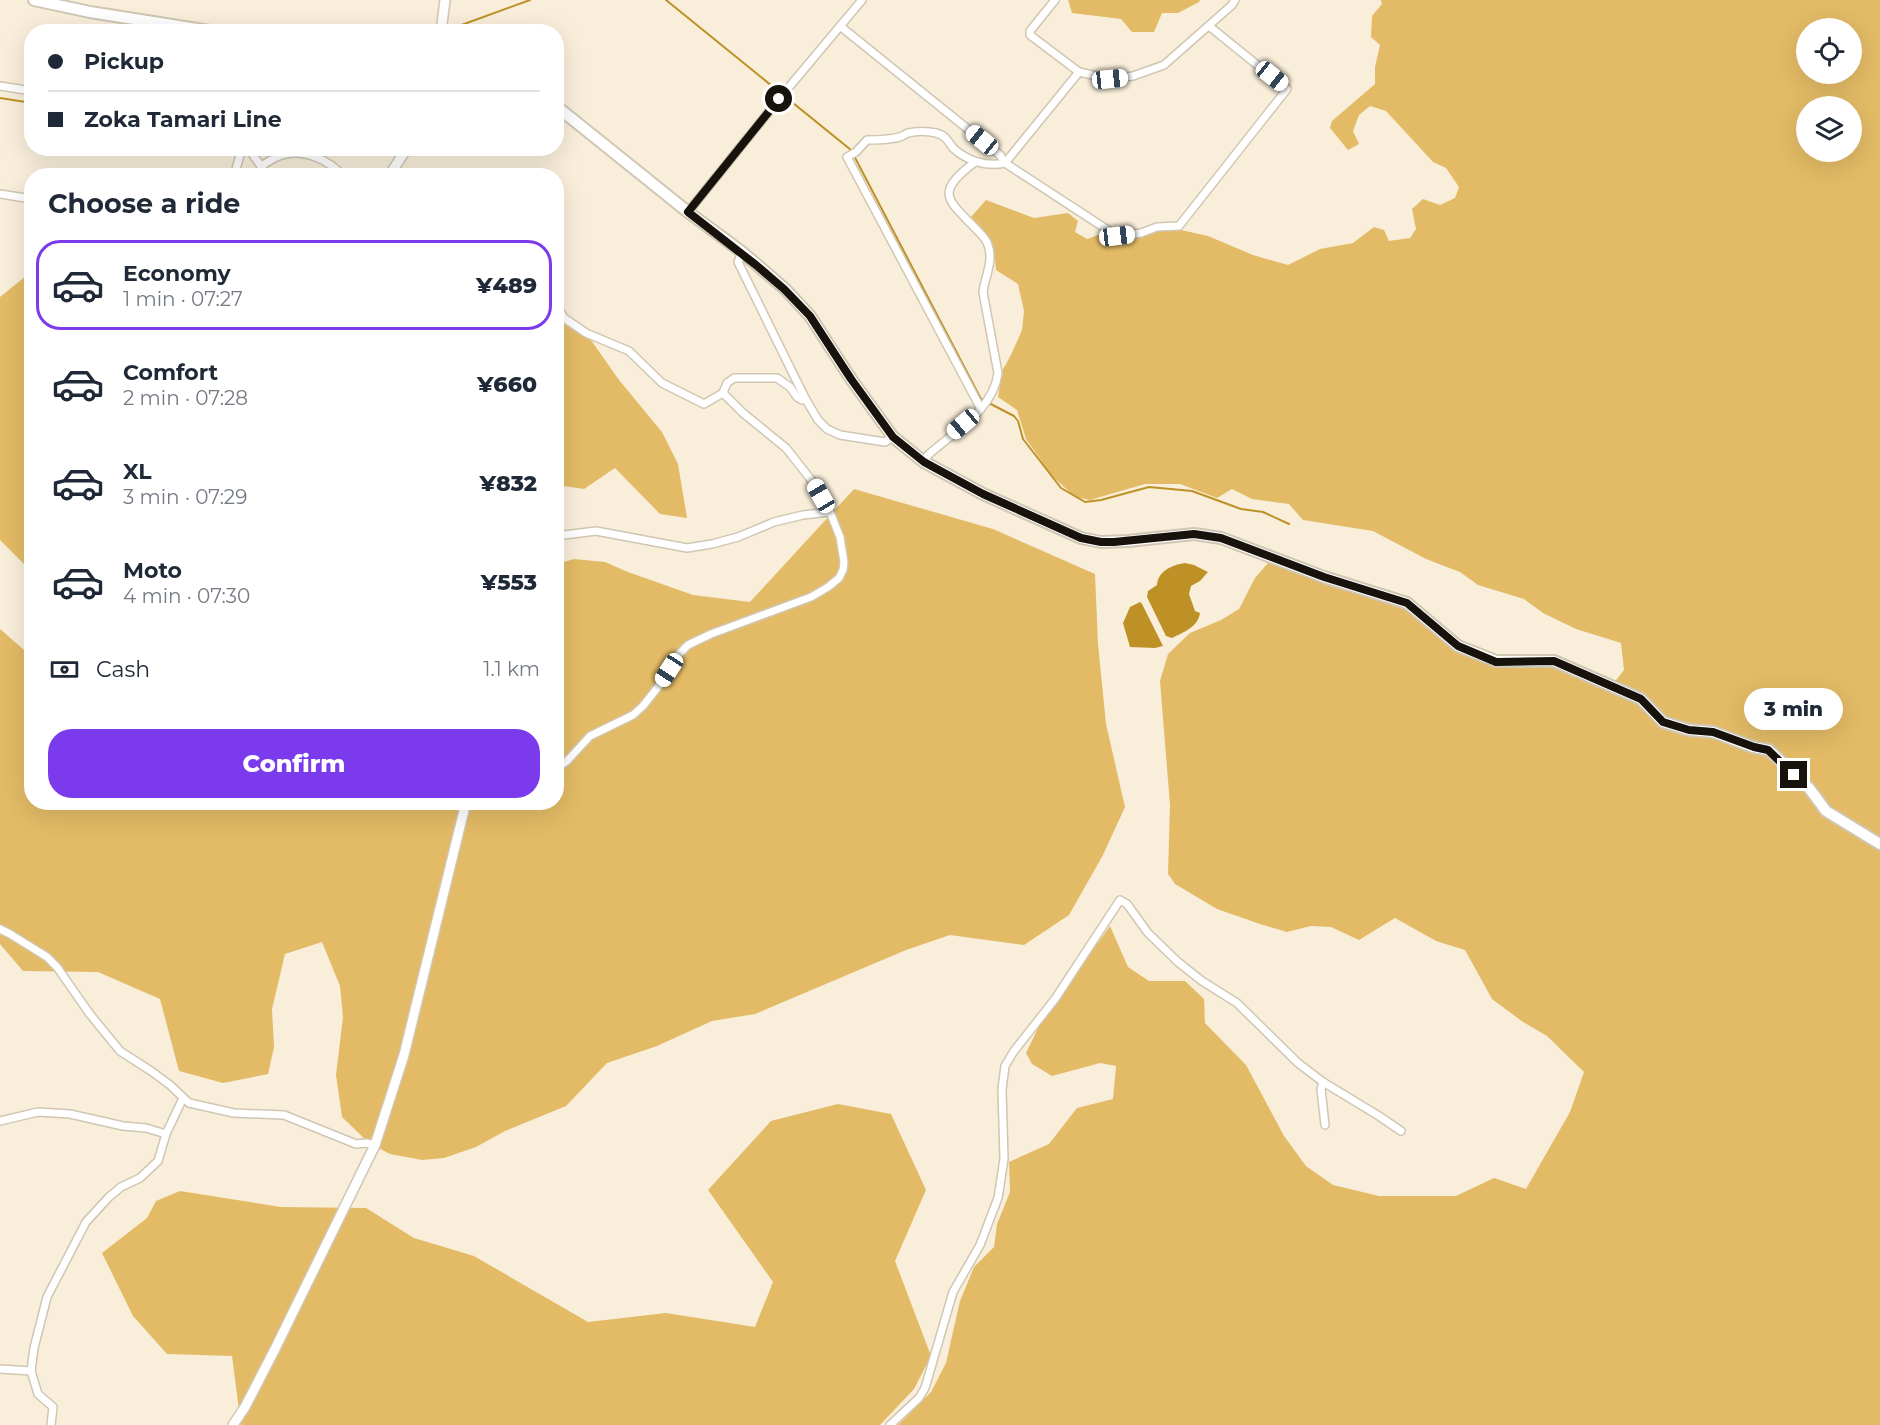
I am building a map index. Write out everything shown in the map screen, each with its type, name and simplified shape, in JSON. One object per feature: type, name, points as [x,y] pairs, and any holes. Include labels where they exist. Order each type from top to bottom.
[{"type":"main road","points":[[34,0],[166,24]]},
{"type":"main road","points":[[564,112],[688,212],[742,252],[784,289],[810,316],[851,379],[893,437],[924,462],[983,494],[1081,538],[1101,542],[1194,534],[1221,538],[1324,577],[1407,603],[1458,646],[1496,662],[1554,661],[1641,699],[1663,722],[1689,730],[1713,732],[1768,750],[1809,788],[1826,811],[1880,844]]},
{"type":"street","points":[[442,24],[446,0]]},
{"type":"street","points":[[688,212],[862,0]]},
{"type":"street","points":[[1055,0],[1030,31],[1030,35],[1079,72],[1110,79],[1149,72],[1164,65],[1235,0]]},
{"type":"street","points":[[840,26],[1000,155],[1005,162],[1117,236],[1141,233],[1158,227],[1179,226],[1287,89],[1209,26]]},
{"type":"street","points":[[981,409],[847,157],[856,152],[867,140],[889,139],[908,133],[935,132],[944,136],[961,155],[975,162],[998,164],[1005,162],[1079,72]]},
{"type":"street","points":[[0,86],[24,90]]},
{"type":"street","points":[[254,156],[261,166],[278,156]]},
{"type":"street","points":[[312,156],[336,168]]},
{"type":"street","points":[[924,462],[928,454],[985,406],[997,381],[998,373],[983,292],[984,281],[990,266],[988,245],[982,235],[950,202],[948,194],[949,187],[957,176],[975,162]]},
{"type":"street","points":[[0,194],[24,198]]},
{"type":"street","points":[[742,252],[738,262],[818,420],[827,429],[840,435],[885,442],[893,437]]},
{"type":"street","points":[[564,318],[586,333],[629,351],[662,383],[704,404],[723,393],[727,383],[734,378],[777,378],[797,397],[802,400],[805,398]]},
{"type":"street","points":[[564,763],[590,736],[633,715],[643,706],[688,645],[711,634],[811,597],[839,578],[843,570],[840,537],[830,512],[812,480],[786,448],[743,413],[723,393]]},
{"type":"street","points":[[564,535],[596,531],[687,548],[738,537],[774,522],[830,512]]},
{"type":"street","points":[[233,1425],[276,1349],[375,1145],[404,1055],[464,810]]},
{"type":"street","points":[[890,1425],[919,1398],[926,1388],[953,1292],[980,1245],[998,1198],[1004,1159],[1002,1089],[1005,1066],[1055,999],[1120,900],[1127,904],[1148,933],[1178,962],[1202,981],[1237,1003],[1282,1049],[1323,1082],[1401,1131]]},
{"type":"street","points":[[0,929],[26,943],[52,962],[120,1052],[151,1071],[189,1103],[234,1113],[284,1115],[356,1144],[375,1145]]},
{"type":"street","points":[[1323,1082],[1321,1089],[1325,1125]]},
{"type":"street","points":[[51,1425],[52,1407],[38,1394],[31,1371],[34,1348],[47,1297],[87,1222],[109,1197],[121,1187],[140,1178],[159,1161],[166,1134],[183,1098]]},
{"type":"street","points":[[0,1121],[38,1112],[70,1114],[166,1134]]},
{"type":"street","points":[[0,1369],[31,1371]]},
{"type":"shaded area","points":[[1068,0],[1200,0],[1178,13],[1162,13],[1154,32],[1132,32],[1121,19],[1072,13]]},
{"type":"shaded area","points":[[1381,0],[1880,0],[1880,840],[1829,808],[1770,747],[1665,720],[1613,684],[1624,670],[1621,643],[1576,629],[1543,613],[1524,599],[1478,585],[1460,572],[1426,559],[1373,531],[1303,520],[1289,504],[1252,499],[1232,489],[1217,498],[1180,484],[1145,484],[1090,500],[1075,497],[1052,476],[1026,439],[1017,410],[998,397],[1002,371],[1022,330],[1024,311],[1018,284],[996,270],[990,240],[971,217],[986,200],[1034,218],[1068,213],[1078,221],[1075,232],[1087,239],[1104,233],[1118,239],[1142,236],[1160,230],[1181,230],[1208,236],[1253,255],[1288,265],[1320,249],[1353,243],[1374,227],[1384,230],[1389,241],[1410,238],[1416,229],[1412,209],[1423,199],[1440,205],[1455,198],[1459,187],[1446,168],[1433,162],[1386,111],[1370,106],[1359,115],[1353,131],[1359,144],[1348,150],[1330,128],[1332,121],[1375,84],[1375,67],[1380,45],[1371,37],[1372,16],[1382,4]]},
{"type":"shaded area","points":[[24,278],[24,564],[0,540],[0,297]]},
{"type":"shaded area","points":[[564,322],[586,333],[619,380],[662,432],[678,464],[687,518],[660,514],[615,468],[584,489],[564,486]]},
{"type":"shaded area","points":[[854,489],[993,529],[1095,574],[1098,644],[1106,724],[1125,807],[1103,855],[1069,915],[1024,945],[950,935],[906,950],[755,1014],[712,1021],[657,1046],[607,1063],[566,1106],[505,1131],[476,1147],[444,1158],[422,1160],[390,1154],[369,1143],[342,1117],[336,1075],[343,1017],[340,986],[322,942],[285,954],[272,1009],[274,1047],[268,1074],[223,1083],[179,1071],[160,999],[98,972],[23,971],[0,944],[0,629],[24,650],[24,810],[564,810],[564,562],[574,559],[605,562],[693,595],[750,602]]},
{"type":"shaded area","points":[[1185,563],[1208,572],[1200,581],[1191,586],[1189,594],[1195,611],[1200,613],[1199,618],[1190,629],[1172,638],[1166,636],[1147,597],[1148,591],[1157,585],[1163,572],[1175,565]]},
{"type":"shaded area","points":[[1268,563],[1278,564],[1405,607],[1456,650],[1553,666],[1639,702],[1661,727],[1712,736],[1766,755],[1806,791],[1880,850],[1880,1425],[898,1425],[931,1392],[946,1363],[960,1301],[974,1267],[994,1247],[997,1224],[1010,1192],[1009,1162],[1049,1144],[1077,1108],[1113,1099],[1116,1066],[1100,1063],[1052,1076],[1032,1064],[1026,1053],[1041,1022],[1110,926],[1128,967],[1149,981],[1185,981],[1204,999],[1205,1023],[1246,1065],[1284,1136],[1306,1166],[1333,1185],[1379,1196],[1456,1196],[1494,1178],[1526,1189],[1570,1112],[1584,1072],[1547,1036],[1492,999],[1465,950],[1436,941],[1395,918],[1359,940],[1331,927],[1311,926],[1287,932],[1217,909],[1175,884],[1168,874],[1170,805],[1160,681],[1168,654],[1190,633],[1221,620],[1239,609],[1255,578]]},
{"type":"shaded area","points":[[1140,602],[1163,646],[1130,647],[1123,623],[1130,607]]},
{"type":"shaded area","points":[[838,1104],[891,1114],[926,1190],[895,1261],[931,1356],[914,1389],[880,1425],[241,1425],[232,1356],[167,1354],[133,1316],[102,1253],[147,1218],[156,1201],[180,1191],[281,1207],[366,1208],[414,1238],[474,1256],[588,1322],[666,1313],[755,1327],[773,1282],[708,1190],[771,1121]]},
{"type":"waterway","points":[[464,24],[530,0]]},
{"type":"waterway","points":[[666,0],[851,150],[981,399],[1014,416],[1018,421],[1023,439],[1061,488],[1085,502],[1149,487],[1192,491],[1241,509],[1263,512],[1289,524]]},
{"type":"waterway","points":[[0,98],[24,102]]},
{"type":"route","points":[[779,99],[688,212],[742,252],[784,289],[810,316],[851,379],[893,437],[924,462],[983,494],[1081,538],[1101,542],[1194,534],[1221,538],[1324,577],[1407,603],[1458,646],[1496,662],[1554,661],[1641,699],[1663,722],[1689,730],[1713,732],[1768,750],[1794,775]]}]
